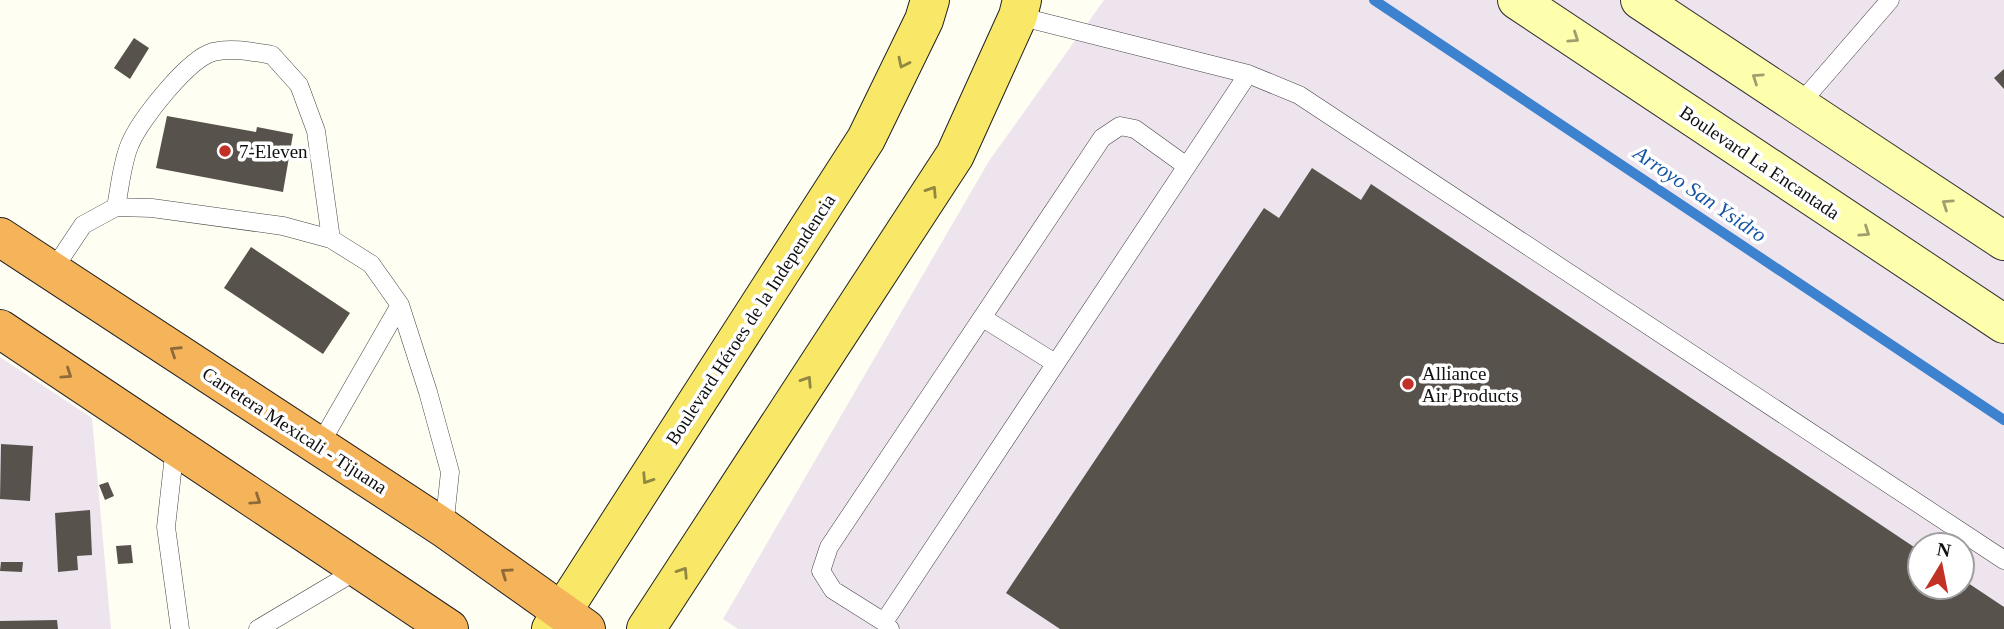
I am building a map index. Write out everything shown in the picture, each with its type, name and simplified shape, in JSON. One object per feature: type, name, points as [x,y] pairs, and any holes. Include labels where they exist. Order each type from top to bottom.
[{"type":"highway","name":"Carretera Mexicali - Tijuana","points":[[0,237],[444,528],[566,623]]},
{"type":"highway","points":[[0,329],[359,569],[428,623]]},
{"type":"main road","name":"Boulevard Héroes de la Independencia","points":[[566,623],[866,139],[924,20],[930,0]]},
{"type":"main road","name":"Boulevard La Encantada","points":[[1517,0],[2004,324]]},
{"type":"main road","points":[[1659,5],[1799,105],[2004,241]]},
{"type":"main road","points":[[646,629],[955,155],[1020,8]]},
{"type":"lane","points":[[1799,105],[1890,0]]},
{"type":"lane","points":[[1020,8],[1248,74],[1300,95],[2004,560]]},
{"type":"lane","points":[[116,207],[130,144],[172,84],[193,63],[213,52],[242,51],[272,55],[299,85],[316,131],[331,239]]},
{"type":"lane","points":[[1185,165],[1135,129],[1120,125],[1102,138],[829,547],[821,571],[833,590],[887,625],[1055,363],[1248,74]]},
{"type":"lane","points":[[52,270],[83,225],[116,207],[152,208],[283,226],[331,239],[370,264],[400,305],[450,472],[444,528]]},
{"type":"lane","points":[[319,446],[400,305]]},
{"type":"lane","points":[[982,318],[1055,363]]},
{"type":"lane","points":[[175,446],[166,527],[180,629]]},
{"type":"lane","points":[[258,629],[359,569]]},
{"type":"shaded area","points":[[1104,0],[2004,0],[2004,629],[738,629],[723,619],[989,161]]},
{"type":"shaded area","points":[[0,357],[92,418],[111,629],[0,629]]},
{"type":"building","points":[[134,38],[149,48],[130,79],[114,68]]},
{"type":"building","points":[[2004,69],[2004,89],[1994,78]]},
{"type":"building","name":"7-Eleven","points":[[167,116],[256,132],[257,127],[293,134],[283,192],[156,168]]},
{"type":"building","name":"Alliance Air Products","points":[[1312,168],[1361,200],[1371,184],[1906,542],[1906,601],[1976,601],[1976,588],[2004,607],[2004,629],[1060,629],[1006,593],[1264,208],[1279,218]]},
{"type":"building","points":[[251,247],[350,313],[323,354],[224,288]]},
{"type":"building","points":[[1,444],[33,446],[30,501],[0,499]]},
{"type":"building","points":[[108,482],[114,496],[105,500],[99,485]]},
{"type":"building","points":[[90,510],[92,555],[77,556],[78,570],[58,572],[55,513]]},
{"type":"building","points":[[131,545],[133,563],[118,564],[116,546]]},
{"type":"building","points":[[1,562],[23,562],[22,572],[0,571]]},
{"type":"building","points":[[57,620],[58,629],[0,629],[0,621]]},
{"type":"waterway","name":"Arroyo San Ysidro","points":[[1374,0],[2004,420]]},
{"type":"place","name":"7-Eleven","points":[[225,151]]},
{"type":"place","name":"Alliance Air Products","points":[[1408,384]]}]
